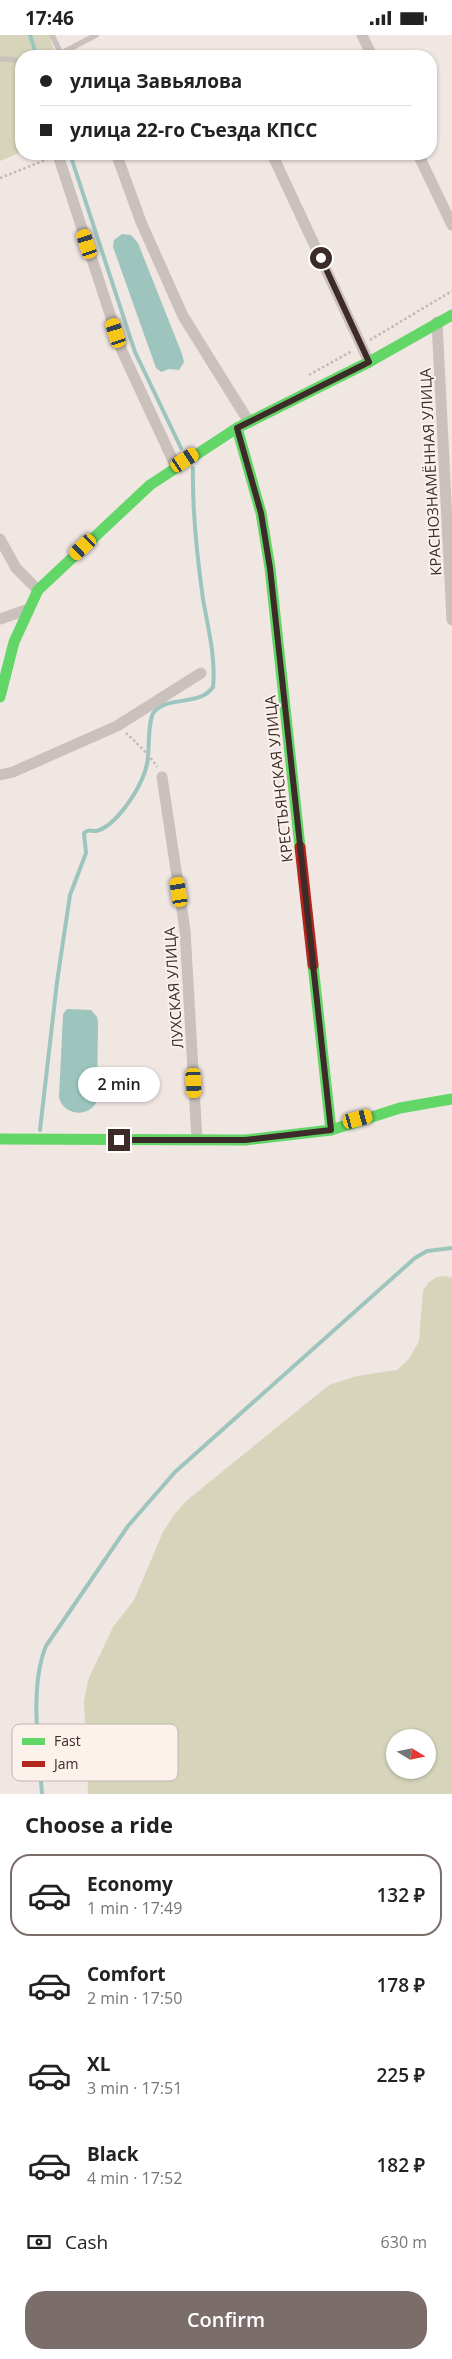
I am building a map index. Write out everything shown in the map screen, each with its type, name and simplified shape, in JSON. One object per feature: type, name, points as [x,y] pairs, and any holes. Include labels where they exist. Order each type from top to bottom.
[{"type":"street","points":[[362,35],[369,50]]},
{"type":"street","points":[[60,160],[122,351],[176,467]]},
{"type":"street","points":[[118,160],[141,222],[183,316],[249,421]]},
{"type":"street","points":[[275,160],[369,362]]},
{"type":"street","points":[[421,160],[452,225]]},
{"type":"street","points":[[0,697],[4,673],[26,610],[38,590],[150,485],[249,421],[369,362],[452,315]]},
{"type":"street","name":"КРАСНОЗНАМЁННАЯ УЛИЦА","points":[[437,322],[447,415],[452,620]]},
{"type":"street","name":"КРЕСТЬЯНСКАЯ УЛИЦА","points":[[237,428],[261,513],[270,568],[331,1130]]},
{"type":"street","points":[[0,539],[16,568],[38,590]]},
{"type":"street","points":[[0,619],[26,610]]},
{"type":"street","points":[[0,775],[13,773],[117,726],[201,673]]},
{"type":"street","name":"ЛУХСКАЯ УЛИЦА","points":[[162,777],[185,931],[197,1140]]},
{"type":"street","points":[[0,1139],[245,1140],[331,1130],[400,1108],[452,1099]]},
{"type":"lane","points":[[52,35],[59,50]]},
{"type":"lane","points":[[70,50],[96,35]]},
{"type":"lane","points":[[0,59],[15,59]]},
{"type":"path","points":[[0,178],[45,160]]},
{"type":"path","points":[[302,379],[452,291]]},
{"type":"path","points":[[117,726],[133,738],[144,754],[152,758]]},
{"type":"green space","points":[[0,35],[49,35],[54,50],[15,50],[15,155],[0,161]]},
{"type":"green space","points":[[446,1276],[452,1278],[452,1794],[88,1794],[87,1781],[178,1781],[178,1724],[85,1724],[84,1701],[88,1680],[113,1627],[134,1600],[163,1532],[174,1515],[186,1501],[329,1385],[357,1376],[397,1370],[408,1360],[419,1341],[423,1291],[429,1282],[437,1277]]},
{"type":"water","points":[[122,234],[131,235],[138,243],[182,354],[184,362],[179,370],[169,369],[161,372],[156,368],[113,247],[114,240]]},
{"type":"water","points":[[67,1009],[91,1010],[97,1017],[98,1022],[97,1101],[88,1111],[76,1113],[65,1108],[59,1097],[63,1014]]},
{"type":"waterway","points":[[30,35],[35,50]]},
{"type":"waterway","points":[[72,160],[135,352],[181,448]]},
{"type":"waterway","points":[[40,1130],[57,982],[70,895],[86,853],[84,833],[100,830],[105,827],[125,808],[134,794],[147,764],[150,722],[154,712],[168,704],[200,697],[213,687],[212,654],[195,534],[193,468]]},
{"type":"waterway","points":[[36,1724],[38,1680],[46,1646],[128,1526],[175,1472],[415,1258],[427,1251],[452,1248]]},
{"type":"waterway","points":[[41,1781],[42,1794]]},
{"type":"traffic: fast","points":[[0,697],[14,642],[38,590],[150,485],[237,428],[369,362],[452,315]]},
{"type":"traffic: fast","points":[[237,428],[261,513],[270,568],[300,847]]},
{"type":"traffic: fast","points":[[313,965],[331,1130]]},
{"type":"traffic: fast","points":[[0,1139],[245,1140],[331,1130],[400,1108],[452,1099]]},
{"type":"traffic: jam","points":[[300,847],[313,965]]},
{"type":"route","points":[[119,1140],[245,1140],[331,1130],[270,568],[261,513],[237,428],[369,362],[321,258]]}]
